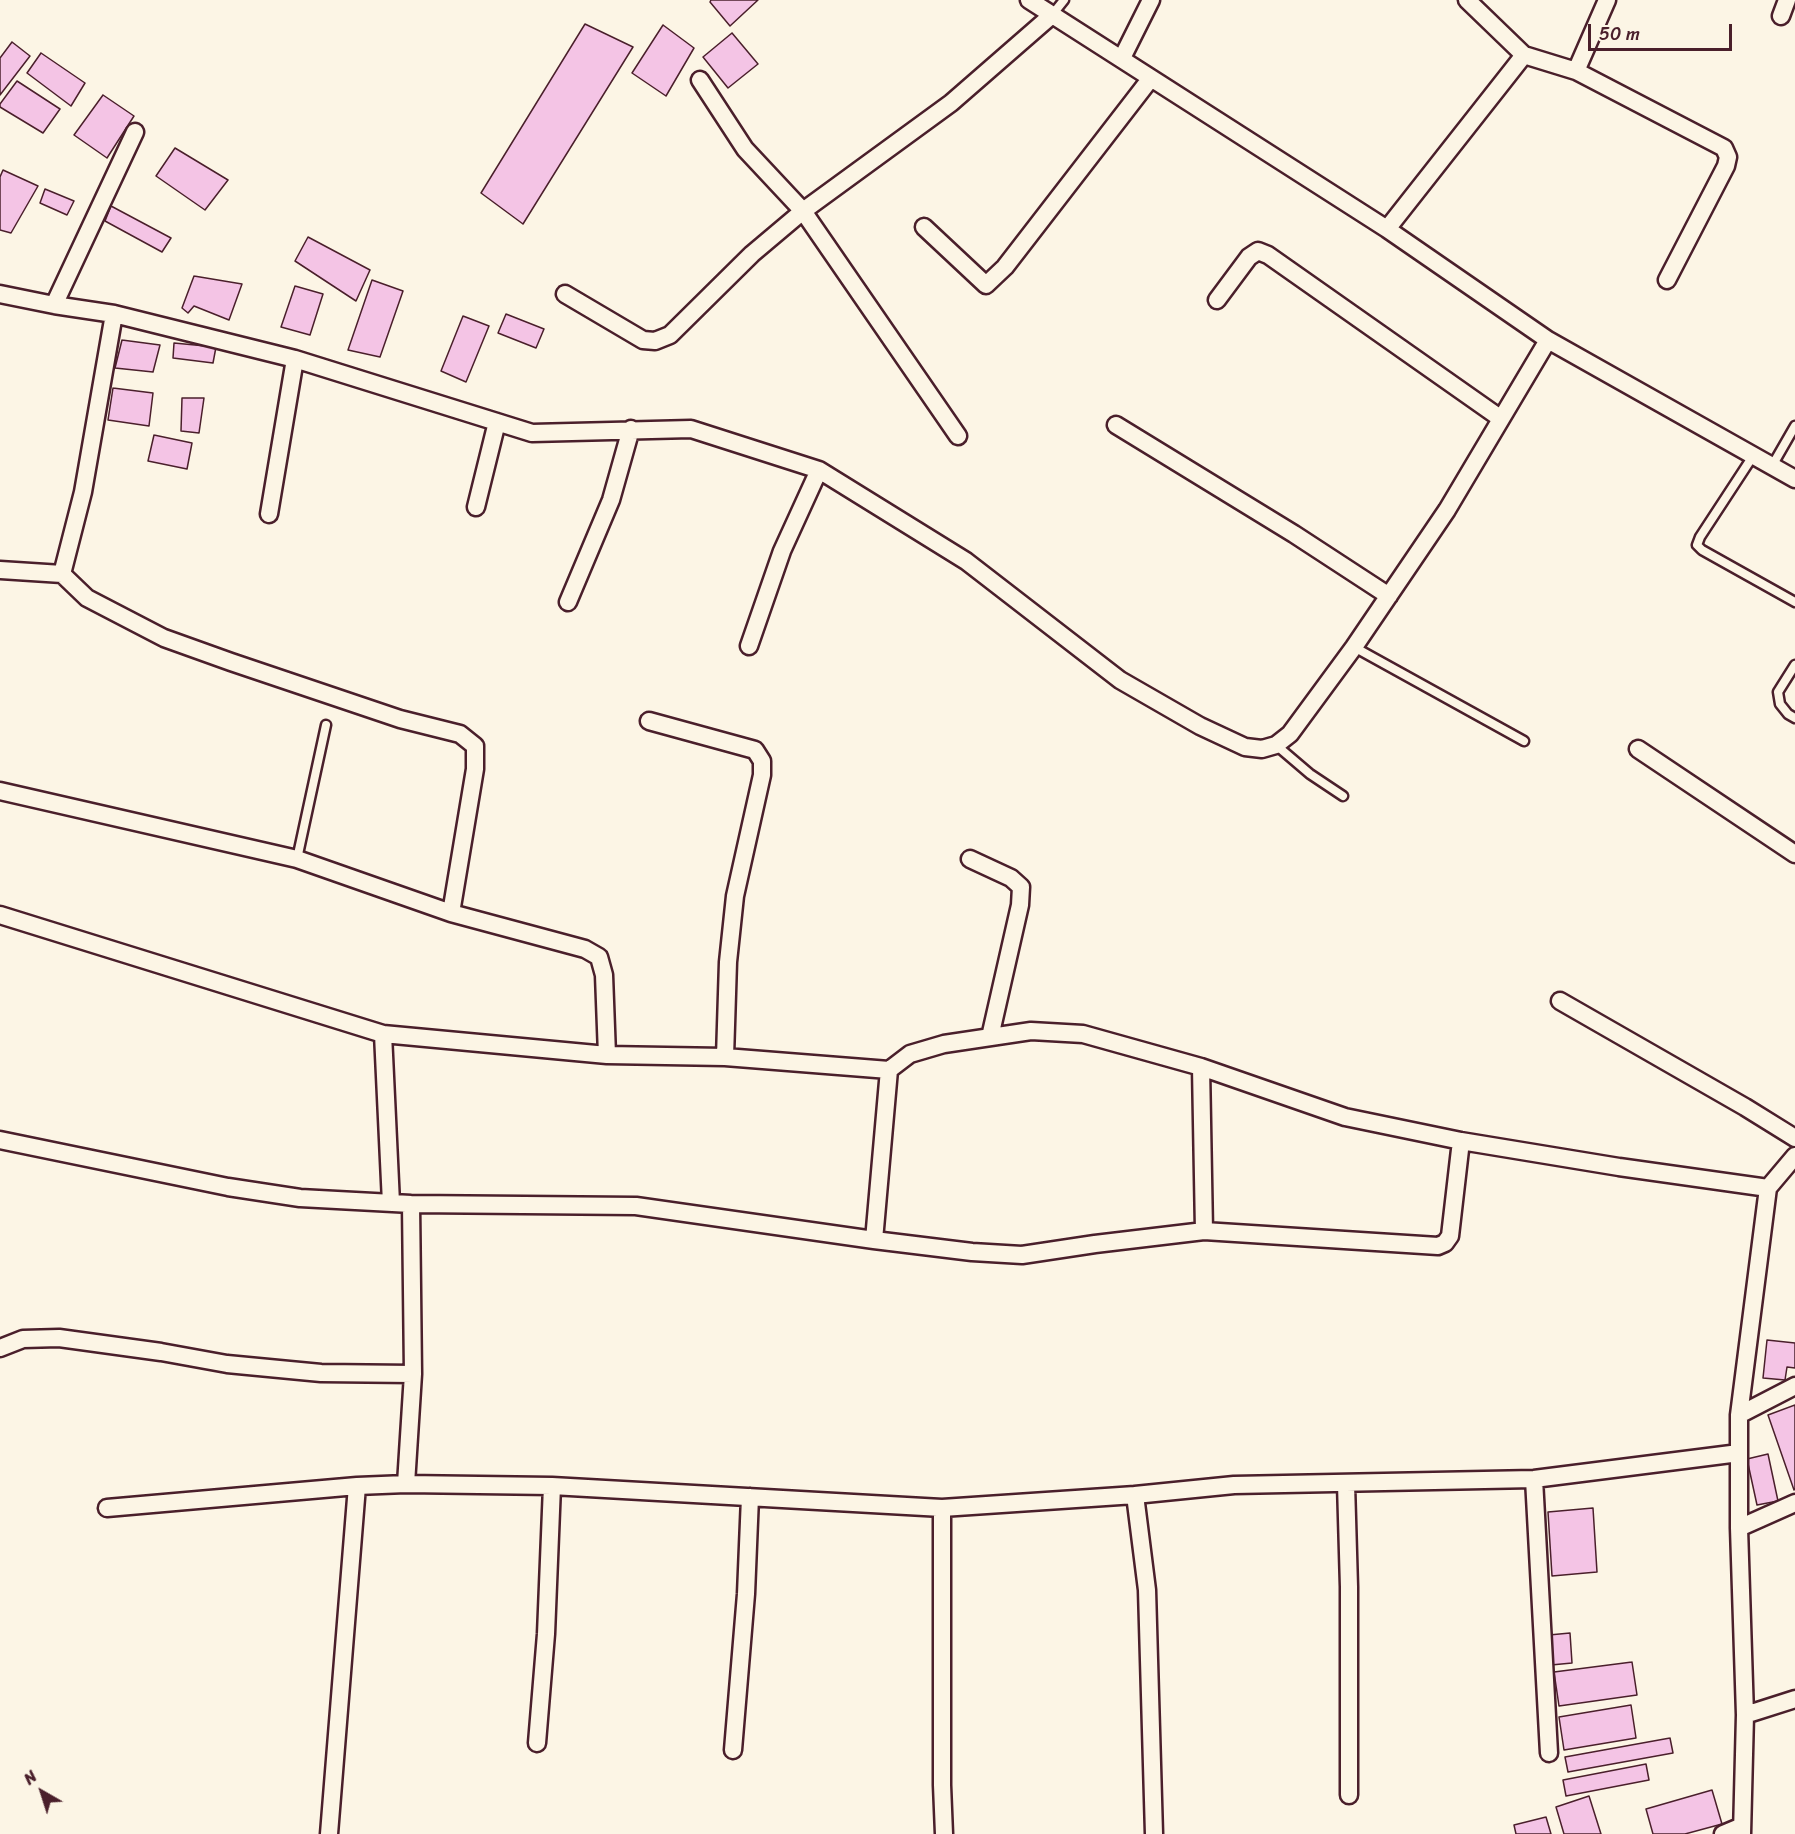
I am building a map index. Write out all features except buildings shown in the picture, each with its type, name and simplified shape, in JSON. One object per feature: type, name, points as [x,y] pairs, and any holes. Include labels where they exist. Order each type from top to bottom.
[{"type":"street","points":[[1029,0],[1387,229],[1548,340],[1795,479]]},
{"type":"street","points":[[1122,58],[1151,0]]},
{"type":"street","points":[[1467,0],[1524,55],[1576,71],[1724,148],[1728,157],[1726,166],[1667,280]]},
{"type":"street","points":[[1576,71],[1607,0]]},
{"type":"street","points":[[1781,16],[1787,0]]},
{"type":"street","points":[[565,294],[643,340],[656,341],[670,335],[752,254],[803,211],[951,103],[1052,15]]},
{"type":"street","points":[[1387,229],[1524,55]]},
{"type":"street","points":[[924,226],[986,285],[1005,267],[1151,78]]},
{"type":"street","points":[[700,80],[745,149],[803,211],[958,436]]},
{"type":"street","points":[[54,305],[135,132]]},
{"type":"street","points":[[1217,300],[1249,257],[1258,251],[1268,255],[1500,418]]},
{"type":"street","points":[[0,294],[114,314],[295,360],[532,432],[692,429],[819,470],[966,561],[1120,680],[1200,726],[1245,747],[1262,749],[1276,745],[1290,734],[1354,647],[1447,510],[1548,340]]},
{"type":"street","points":[[62,574],[83,492],[114,314]]},
{"type":"street","points":[[269,514],[295,360]]},
{"type":"street","points":[[476,507],[497,422]]},
{"type":"street","points":[[1116,425],[1294,534],[1389,596]]},
{"type":"street","points":[[568,602],[611,500],[631,429]]},
{"type":"street","points":[[749,646],[782,551],[819,470]]},
{"type":"street","points":[[0,570],[62,574],[87,598],[164,638],[400,719],[460,734],[475,746],[475,769],[451,913]]},
{"type":"street","points":[[649,721],[755,750],[762,761],[762,775],[735,896],[728,962],[725,1057]]},
{"type":"street","points":[[1638,749],[1795,854]]},
{"type":"street","points":[[0,791],[297,859],[451,913],[585,949],[599,957],[603,975],[607,1055]]},
{"type":"street","points":[[970,859],[1011,878],[1022,886],[1020,905],[990,1037]]},
{"type":"street","points":[[0,915],[383,1034],[607,1055],[725,1057],[889,1070],[910,1054],[944,1044],[1030,1031],[1083,1034],[1201,1067],[1345,1118],[1619,1167],[1768,1188]]},
{"type":"street","points":[[1560,1001],[1795,1138]]},
{"type":"street","points":[[383,1034],[391,1203]]},
{"type":"street","points":[[1201,1067],[1204,1231]]},
{"type":"street","points":[[874,1240],[889,1070]]},
{"type":"street","points":[[0,1140],[228,1187],[300,1198],[411,1204],[636,1206],[874,1240],[972,1252],[1023,1255],[1204,1231],[1438,1246],[1445,1243],[1450,1236],[1461,1140]]},
{"type":"street","points":[[1724,1834],[1742,1830],[1745,1715],[1739,1528],[1739,1415],[1768,1188],[1795,1156]]},
{"type":"street","points":[[406,1484],[413,1374],[411,1204]]},
{"type":"street","points":[[0,1348],[23,1339],[59,1338],[227,1364],[321,1373],[413,1374]]},
{"type":"street","points":[[1739,1415],[1795,1386]]},
{"type":"street","points":[[107,1508],[357,1486],[406,1484],[552,1486],[942,1508],[1136,1495],[1234,1485],[1534,1479],[1739,1453]]},
{"type":"street","points":[[1534,1479],[1549,1753]]},
{"type":"street","points":[[1346,1484],[1349,1587],[1349,1795]]},
{"type":"street","points":[[329,1834],[357,1486]]},
{"type":"street","points":[[537,1743],[546,1634],[552,1486]]},
{"type":"street","points":[[1136,1495],[1148,1590],[1154,1834]]},
{"type":"street","points":[[733,1750],[746,1594],[750,1497]]},
{"type":"street","points":[[1739,1528],[1795,1503]]},
{"type":"street","points":[[942,1508],[944,1834]]},
{"type":"street","points":[[1745,1715],[1795,1699]]},
{"type":"lane","points":[[1052,15],[1064,0]]},
{"type":"lane","points":[[1772,466],[1795,426]]},
{"type":"lane","points":[[1753,456],[1697,545],[1702,550],[1795,602]]},
{"type":"lane","points":[[1354,647],[1524,741]]},
{"type":"lane","points":[[1795,664],[1778,692],[1780,704],[1788,714],[1795,718]]},
{"type":"lane","points":[[297,859],[326,725]]},
{"type":"lane","points":[[1276,745],[1310,774],[1343,796]]}]
